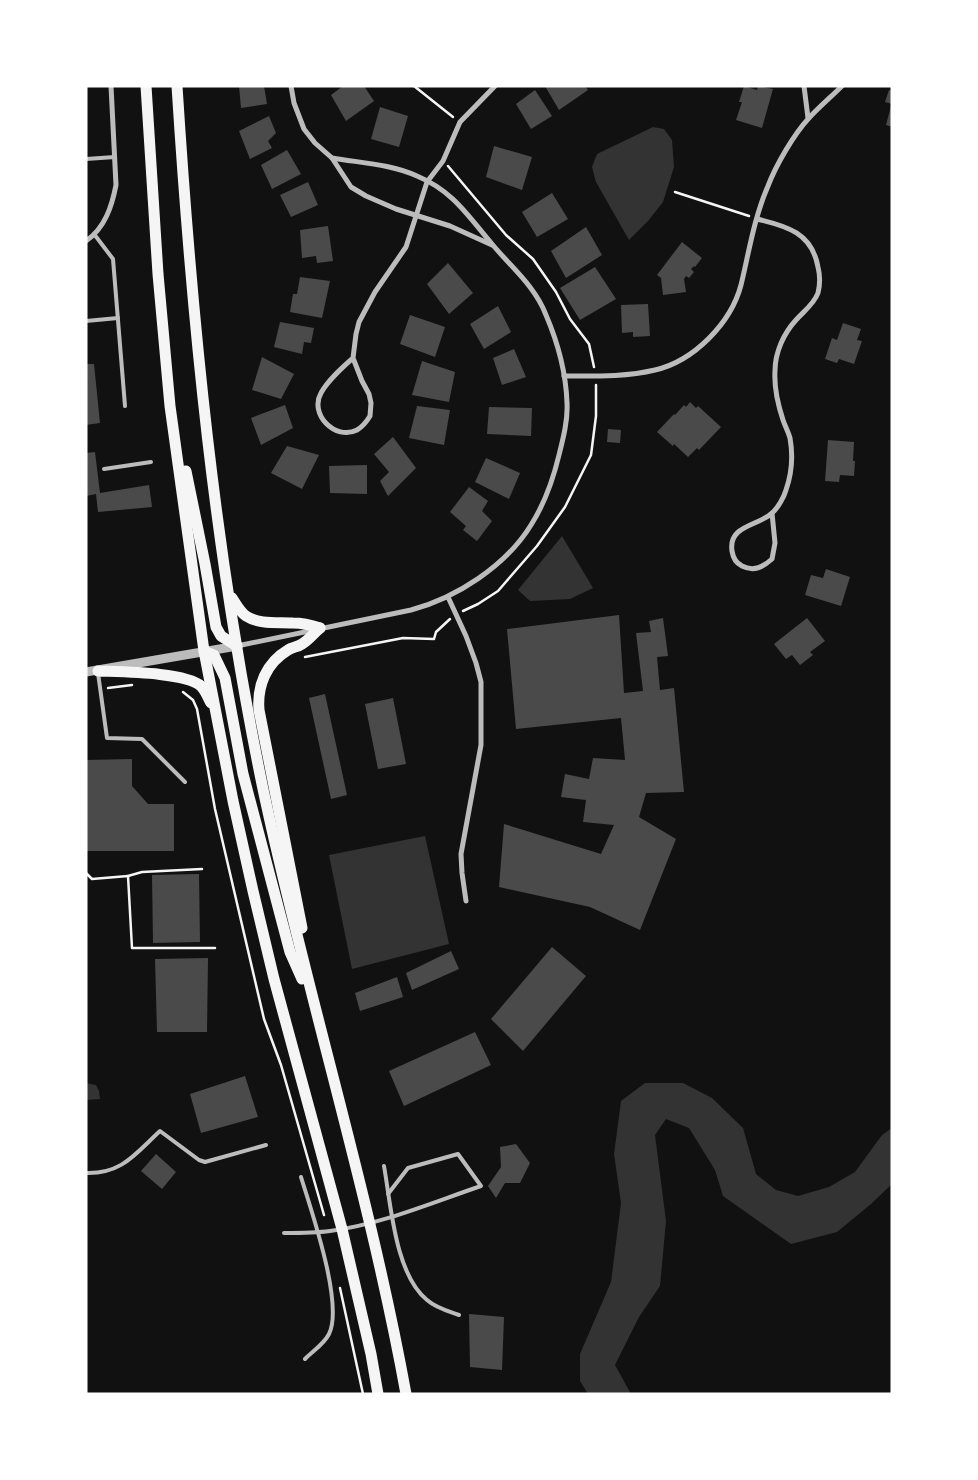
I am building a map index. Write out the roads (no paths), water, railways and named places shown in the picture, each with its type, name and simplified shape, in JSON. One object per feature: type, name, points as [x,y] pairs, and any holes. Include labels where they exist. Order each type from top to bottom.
[{"type":"main road","points":[[146,86],[157,265],[170,406],[204,651],[233,801],[266,944],[342,1229],[371,1354],[378,1394]]},
{"type":"main road","points":[[176,86],[185,221],[201,387],[237,646],[263,788],[314,1008],[370,1223],[406,1394]]},
{"type":"main road","points":[[170,406],[194,505],[216,627],[221,636],[237,646]]},
{"type":"main road","points":[[228,592],[246,616],[272,623],[307,624],[320,628],[303,644],[288,650],[270,665],[260,686],[258,698],[301,918],[305,970]]},
{"type":"main road","points":[[204,651],[214,655],[225,678],[243,774],[290,952],[314,1008]]},
{"type":"main road","points":[[92,671],[167,676],[190,680],[204,689],[216,711]]},
{"type":"street","points":[[86,241],[94,234],[107,216],[113,201],[116,185],[111,86]]},
{"type":"street","points":[[291,86],[294,103],[304,129],[315,143],[332,158],[351,186],[366,196],[417,216],[450,226],[493,246]]},
{"type":"street","points":[[353,358],[320,394],[318,402],[323,421],[332,429],[346,432],[356,430],[370,416],[371,403],[369,394],[353,358],[359,322],[375,292],[406,247],[427,182],[443,161],[460,122],[495,86]]},
{"type":"street","points":[[804,86],[808,118]]},
{"type":"street","points":[[564,376],[596,376],[657,370],[681,359],[700,347],[730,310],[740,287],[757,219],[778,164],[808,118],[842,86]]},
{"type":"street","points":[[92,671],[237,646],[433,604],[480,577],[508,554],[531,526],[544,501],[554,479],[562,445],[567,405],[564,376],[557,346],[546,314],[535,294],[517,270],[493,246],[462,206],[448,195],[418,176],[386,166],[332,158]]},
{"type":"street","points":[[757,219],[785,226],[806,240],[817,261],[820,276],[818,293],[810,306],[790,327],[782,341],[774,372],[782,419],[789,435],[792,461],[791,474],[785,492],[772,514],[739,530],[734,536],[731,546],[732,554],[737,564],[747,569],[758,569],[772,559],[775,543],[772,514]]},
{"type":"street","points":[[448,597],[476,663],[481,682],[481,745],[461,854],[466,902]]},
{"type":"lane","points":[[86,159],[115,156]]},
{"type":"lane","points":[[94,234],[113,259],[125,406]]},
{"type":"lane","points":[[86,321],[118,318]]},
{"type":"lane","points":[[104,469],[150,462]]},
{"type":"lane","points":[[92,671],[100,689],[108,738],[142,739],[185,782]]},
{"type":"lane","points":[[86,1172],[111,1171],[120,1166],[160,1131],[205,1162],[266,1145]]},
{"type":"lane","points":[[284,1233],[328,1231],[392,1218],[481,1186],[458,1154],[408,1168],[388,1194]]},
{"type":"lane","points":[[384,1166],[397,1243],[417,1290],[429,1302],[459,1315]]},
{"type":"lane","points":[[301,1177],[318,1232],[332,1296],[333,1319],[329,1334],[320,1346],[305,1359]]}]
